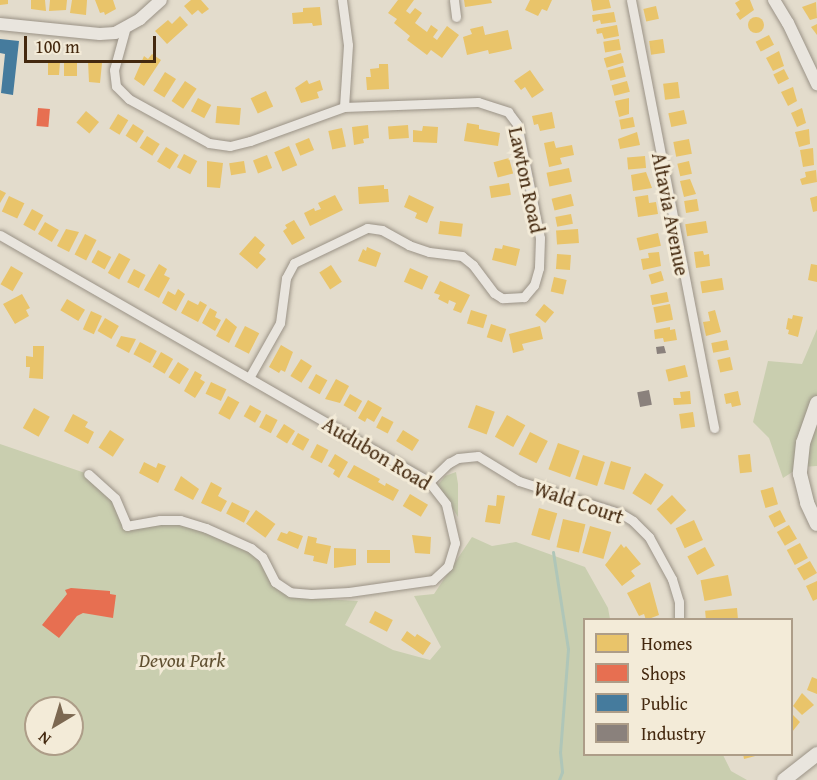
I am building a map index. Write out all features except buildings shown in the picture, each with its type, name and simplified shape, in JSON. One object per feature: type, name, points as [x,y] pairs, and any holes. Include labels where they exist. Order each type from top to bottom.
[{"type":"main road","points":[[817,403],[803,443],[800,474],[807,503],[817,524]]},
{"type":"main road","points":[[784,780],[817,754]]},
{"type":"street","points":[[0,24],[100,34],[124,30],[161,0]]},
{"type":"street","points":[[342,0],[348,45],[344,107]]},
{"type":"street","points":[[454,0],[456,17]]},
{"type":"street","name":"Altavia Avenue","points":[[631,0],[714,428]]},
{"type":"street","points":[[774,0],[788,23],[817,84]]},
{"type":"street","name":"Lawton Road","points":[[124,30],[114,70],[114,79],[120,92],[209,143],[230,146],[250,141],[344,107],[478,102],[508,112],[519,129],[540,238],[540,262],[534,285],[524,297],[502,298],[462,256],[429,252],[409,245],[382,230],[367,228],[294,263],[286,278],[280,323],[249,378]]},
{"type":"street","name":"Audubon Road","points":[[0,235],[429,482],[447,504],[455,543],[452,556],[442,574],[419,583],[349,592],[311,594],[290,592],[275,582],[262,557],[251,548],[206,528],[180,520],[160,519],[127,526],[116,498],[88,474]]},
{"type":"street","name":"Wald Court","points":[[429,482],[449,463],[458,458],[478,456],[529,485],[622,514],[633,521],[649,537],[672,579],[679,602],[679,618]]},
{"type":"green space","points":[[817,329],[817,466],[800,467],[783,478],[769,438],[753,422],[768,361],[802,364]]},
{"type":"green space","name":"Devou Park","points":[[0,444],[88,474],[110,492],[127,526],[180,520],[251,548],[275,582],[291,597],[358,601],[345,625],[393,650],[430,660],[441,647],[414,596],[434,594],[472,537],[492,546],[516,542],[585,567],[608,608],[610,618],[583,618],[583,756],[724,756],[731,771],[747,780],[0,780]]},
{"type":"green space","points":[[456,472],[458,517],[438,485],[445,476]]},
{"type":"waterway","points":[[553,552],[568,649],[560,752],[562,772],[559,780]]}]
